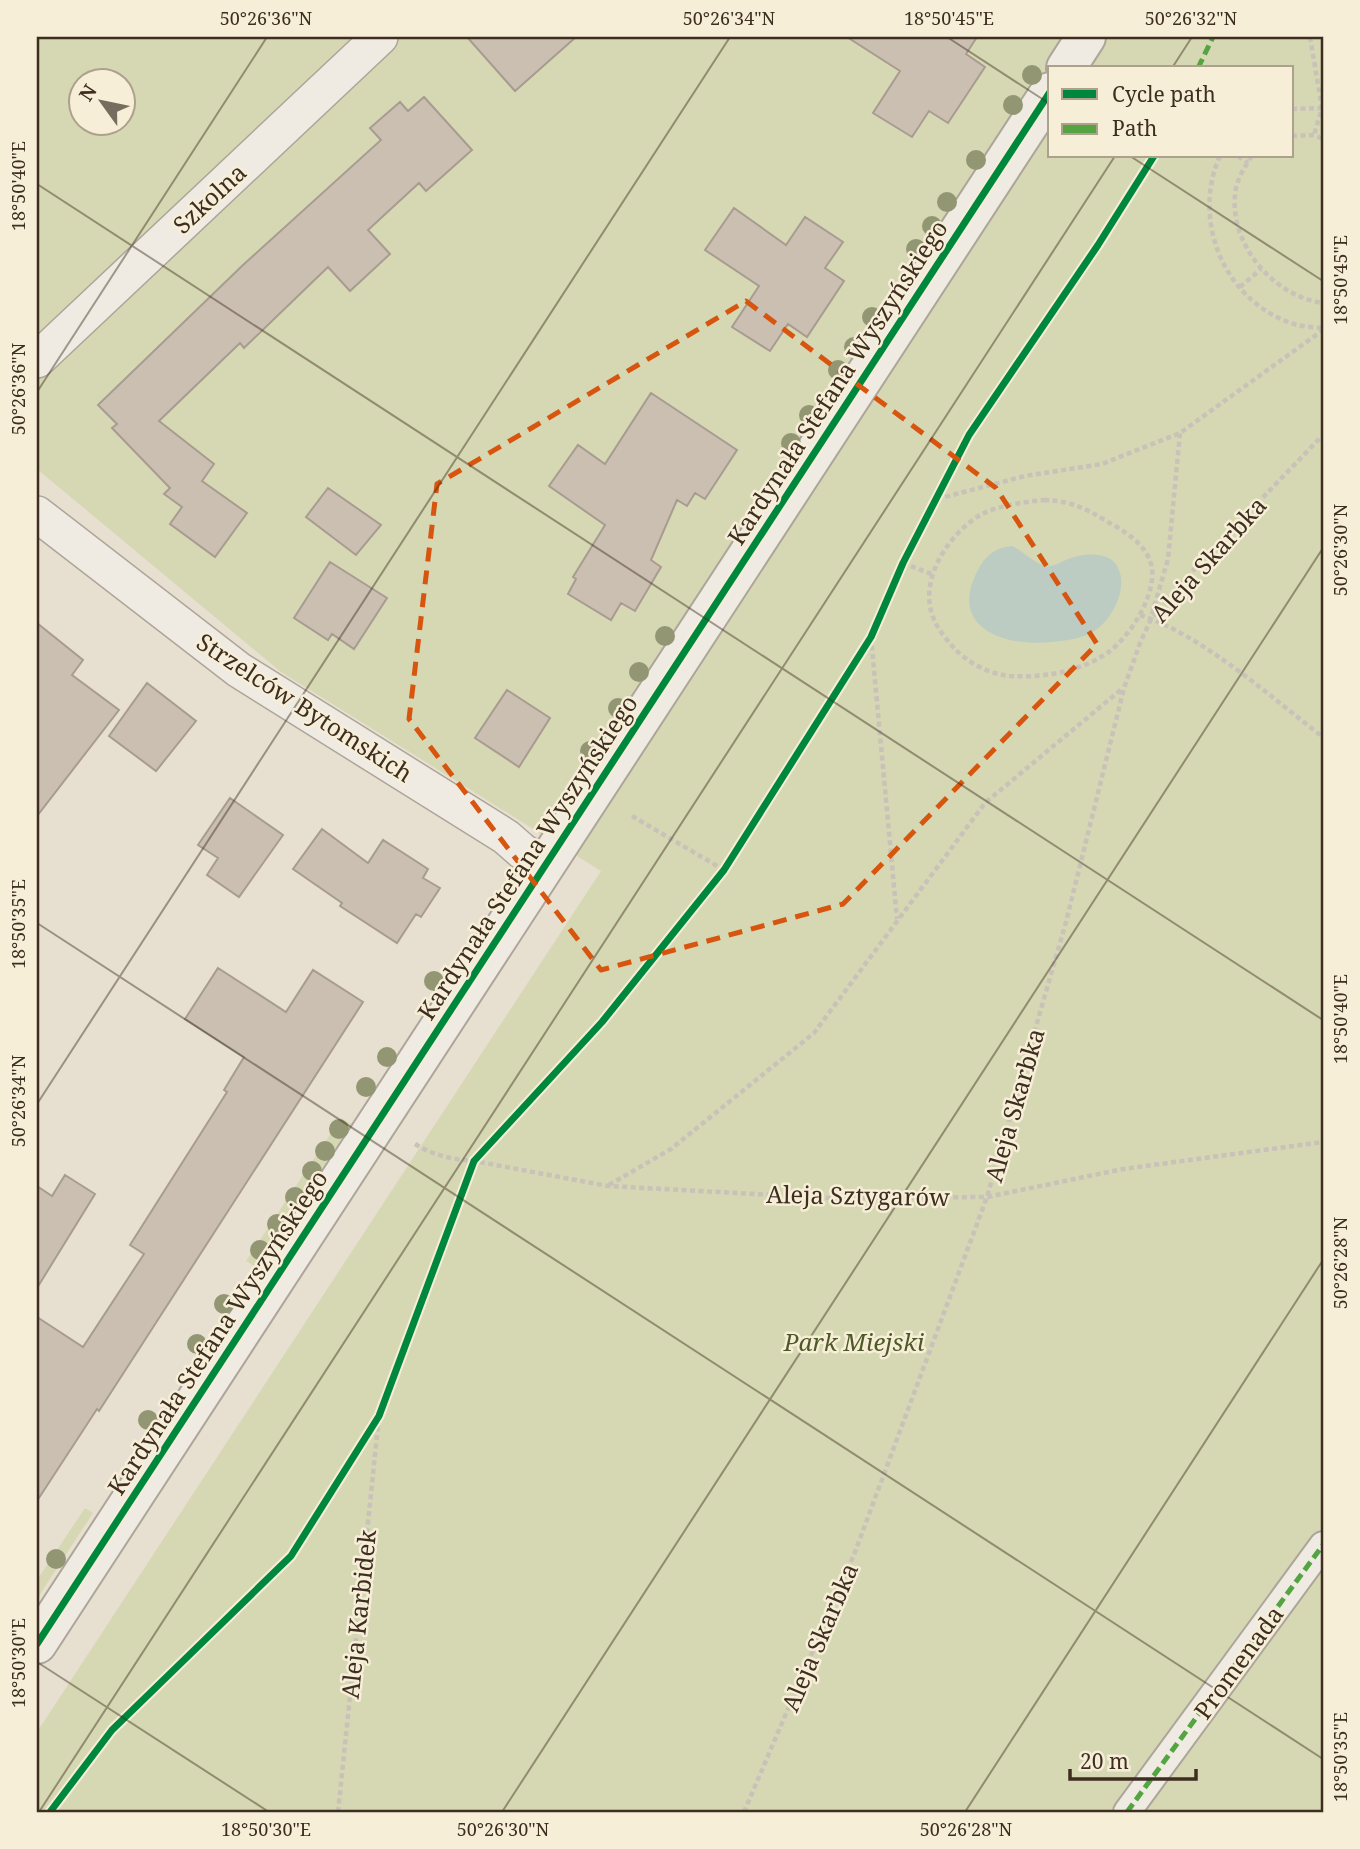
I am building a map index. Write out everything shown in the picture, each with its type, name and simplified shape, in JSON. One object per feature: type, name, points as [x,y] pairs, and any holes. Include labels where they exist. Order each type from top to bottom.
[{"type":"street","name":"Szkolna","points":[[37,360],[380,37]]},
{"type":"street","points":[[1067,66],[1086,37]]},
{"type":"street","name":"Kardynała Stefana Wyszyńskiego","points":[[37,1644],[1048,95]]},
{"type":"street","name":"Strzelców Bytomskich","points":[[37,514],[239,670],[506,837],[546,866]]},
{"type":"street","name":"Promenada","points":[[1127,1812],[1323,1545]]},
{"type":"path","points":[[1310,37],[1323,108],[1314,135]]},
{"type":"path","points":[[1294,109],[1323,108]]},
{"type":"path","points":[[1294,136],[1314,135],[1323,139]]},
{"type":"path","points":[[1219,158],[1209,192],[1213,241],[1225,267],[1240,287],[1269,313],[1293,324],[1323,329]]},
{"type":"path","points":[[1241,158],[1248,163]]},
{"type":"path","points":[[1251,158],[1235,196],[1238,221],[1246,245],[1261,270],[1292,294],[1307,301],[1323,303]]},
{"type":"path","points":[[1240,287],[1261,270]]},
{"type":"path","points":[[937,499],[1025,475],[1102,464],[1180,433],[1323,329]]},
{"type":"path","points":[[1151,619],[1168,559],[1180,433]]},
{"type":"path","points":[[1067,501],[1125,531],[1143,550],[1150,561],[1153,575],[1140,615],[1121,642],[1091,662],[1035,676],[997,674],[971,662],[958,652],[932,617],[930,602],[934,575],[947,546],[964,527],[984,513],[1023,502],[1067,501]]},
{"type":"path","points":[[903,563],[934,575]]},
{"type":"path","points":[[1140,615],[1175,628],[1323,737]]},
{"type":"path","points":[[871,638],[897,920]]},
{"type":"path","points":[[608,1186],[671,1149],[814,1033],[985,803],[1124,688]]},
{"type":"path","points":[[632,816],[724,870]]},
{"type":"highlighted area","points":[[746,301],[996,488],[1097,644],[843,904],[601,970],[409,719],[437,484]]},
{"type":"green space","name":"Park Miejski","points":[[37,37],[1323,37],[1323,1812],[37,1812],[37,1732],[601,871],[281,672],[37,469]]},
{"type":"green space","points":[[341,1118],[351,1124],[257,1268],[246,1261]]},
{"type":"green space","points":[[85,1508],[93,1513],[37,1599],[37,1580]]},
{"type":"shaded area","points":[[1012,546],[1039,563],[1049,566],[1085,555],[1104,556],[1114,562],[1121,581],[1112,613],[1097,629],[1085,636],[1052,642],[1018,641],[987,631],[970,609],[970,593],[976,574],[986,558],[994,551]]},
{"type":"building","points":[[467,37],[576,37],[515,91]]},
{"type":"building","points":[[847,37],[977,37],[966,54],[985,67],[948,123],[929,111],[912,137],[873,113],[900,71]]},
{"type":"building","points":[[424,97],[472,150],[426,191],[419,183],[368,230],[390,254],[350,291],[328,267],[244,348],[240,343],[159,421],[214,464],[202,481],[247,513],[215,557],[170,524],[182,507],[164,494],[170,488],[112,428],[117,424],[98,405],[243,265],[381,140],[370,128],[400,102],[408,111]]},
{"type":"building","points":[[734,208],[786,245],[805,217],[843,242],[825,268],[844,281],[807,337],[788,324],[770,351],[732,327],[759,286],[705,250]]},
{"type":"building","points":[[651,393],[737,450],[705,499],[695,493],[687,506],[677,500],[651,560],[661,567],[635,611],[621,603],[611,620],[568,594],[576,579],[573,577],[605,525],[549,486],[578,445],[605,464]]},
{"type":"building","points":[[328,488],[381,525],[356,555],[306,517]]},
{"type":"building","points":[[330,562],[387,598],[354,649],[332,634],[328,640],[294,618]]},
{"type":"building","points":[[37,623],[83,660],[72,675],[119,710],[37,816]]},
{"type":"building","points":[[147,683],[196,721],[156,771],[109,736]]},
{"type":"building","points":[[507,690],[550,718],[519,767],[475,738]]},
{"type":"building","points":[[230,798],[283,835],[239,897],[207,875],[218,858],[198,845]]},
{"type":"building","points":[[322,829],[368,863],[383,840],[428,869],[423,878],[440,888],[421,917],[416,914],[397,943],[340,906],[342,903],[293,869]]},
{"type":"building","points":[[218,968],[286,1012],[313,970],[363,1002],[99,1411],[97,1409],[37,1501],[37,1317],[83,1347],[144,1254],[130,1245],[227,1092],[224,1090],[244,1057],[185,1019]]},
{"type":"building","points":[[65,1175],[95,1194],[37,1288],[37,1186],[52,1196]]},
{"type":"marked path","points":[[1199,66],[1213,37]]},
{"type":"marked path","points":[[1127,1812],[1323,1545]]},
{"type":"cycle path","points":[[37,1644],[1048,95]]},
{"type":"cycle path","points":[[50,1812],[112,1730],[291,1556],[379,1416],[474,1161],[602,1022],[724,870],[871,637],[903,563],[969,435],[1098,245],[1153,158]]}]
